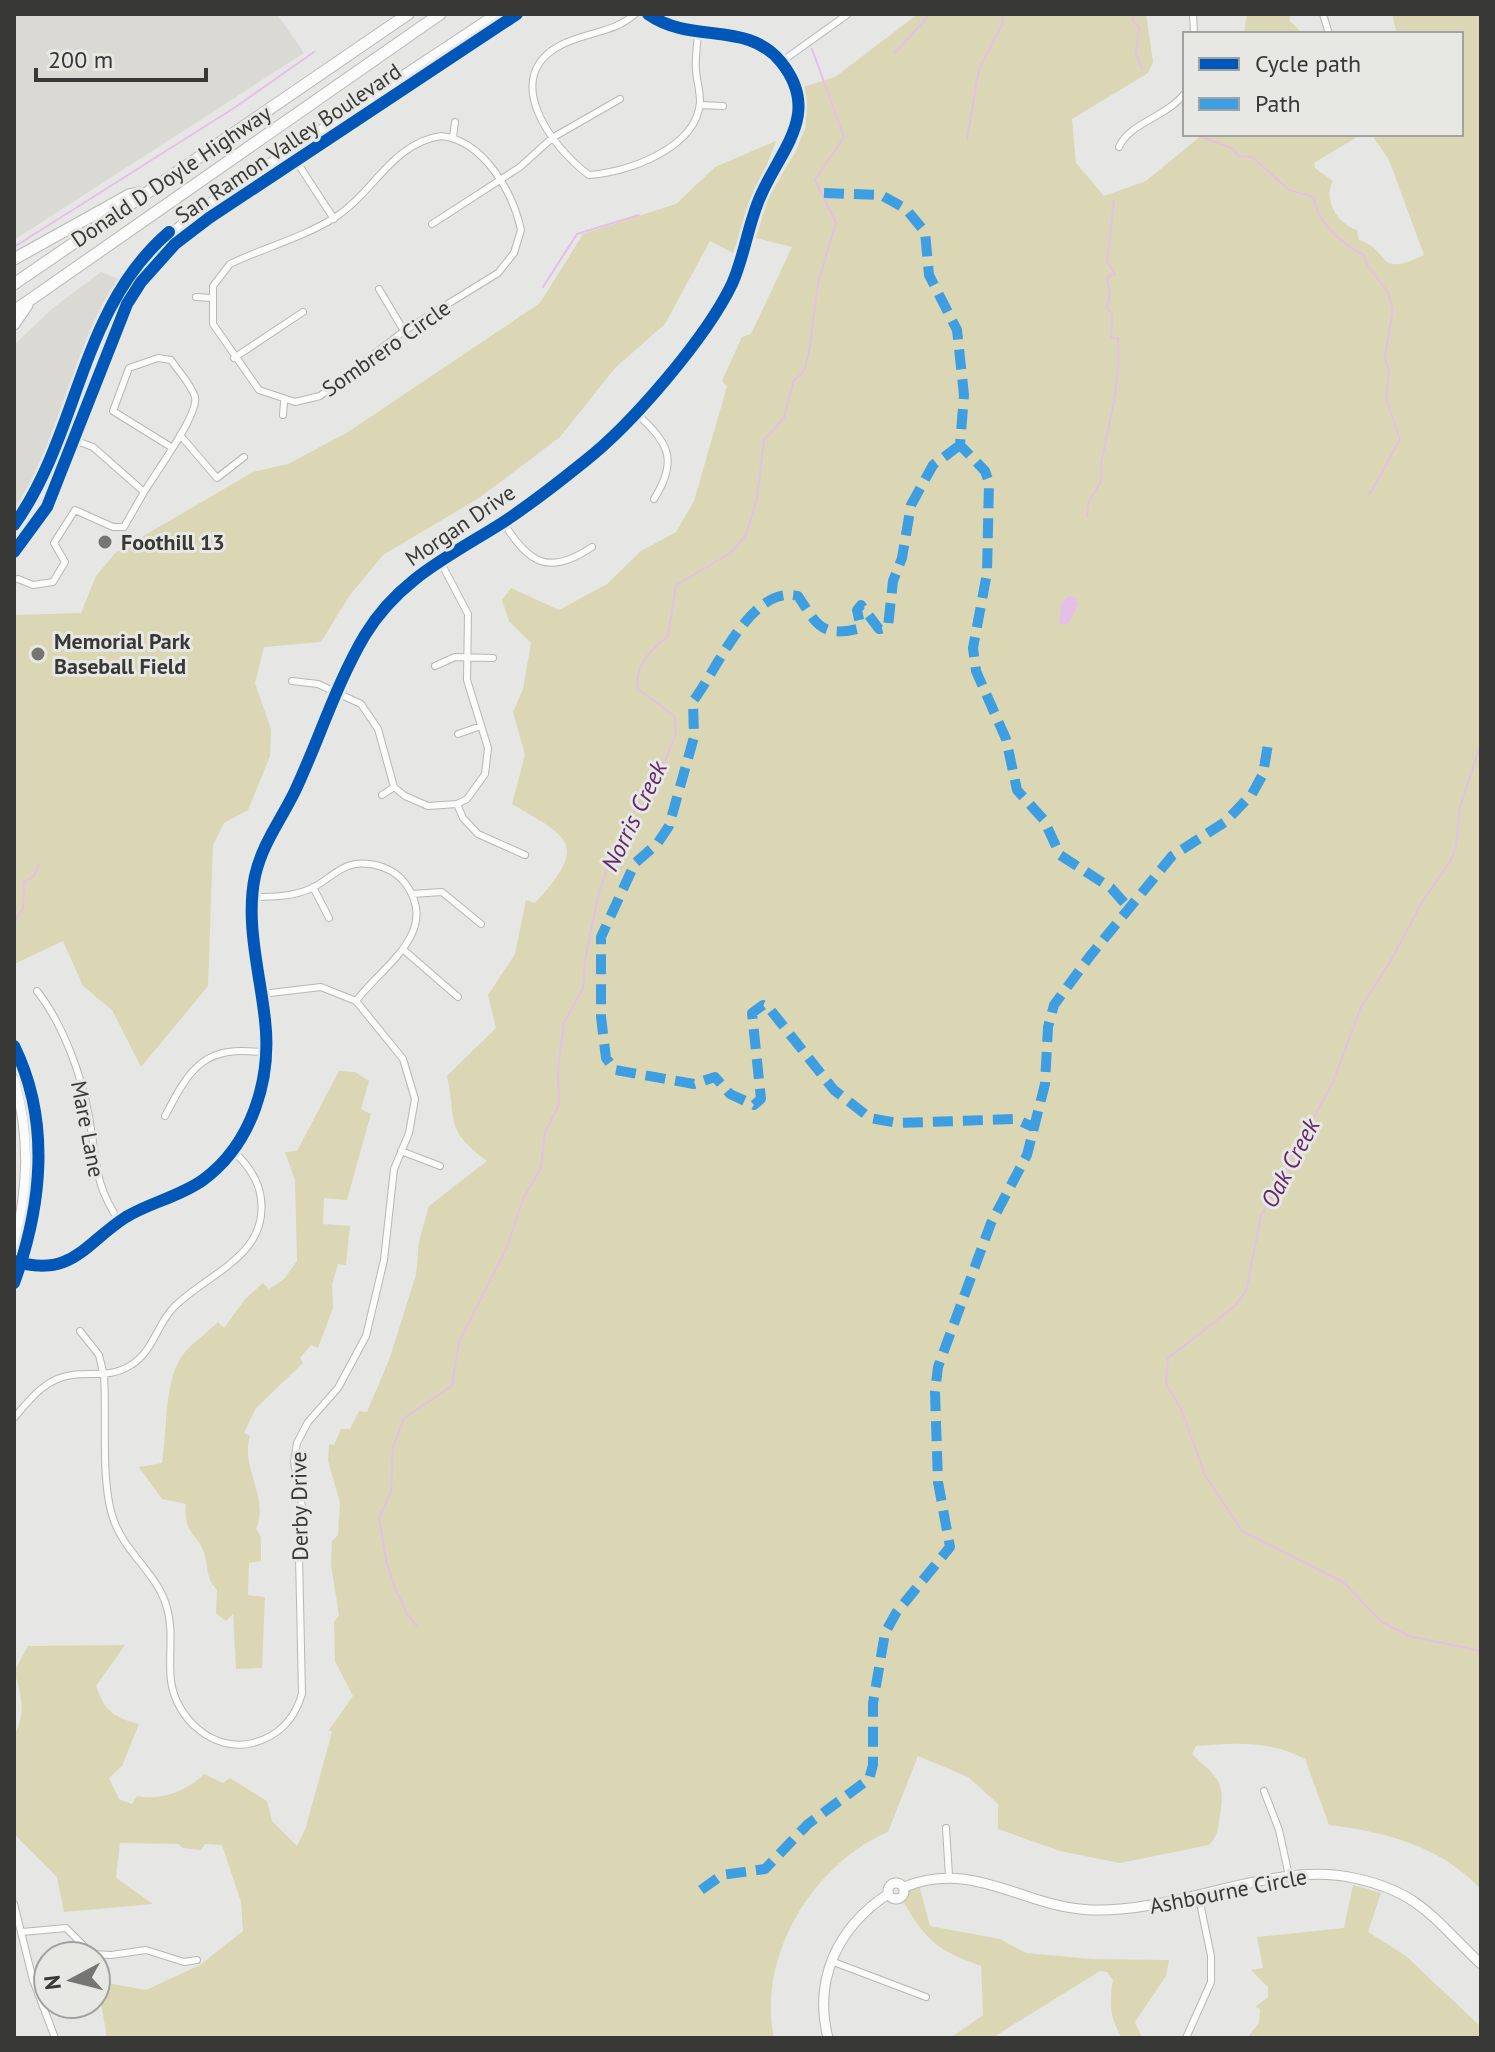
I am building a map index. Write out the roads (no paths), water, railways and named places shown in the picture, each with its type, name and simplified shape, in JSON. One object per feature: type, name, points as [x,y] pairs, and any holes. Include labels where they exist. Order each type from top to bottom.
[{"type":"highway","name":"Donald D Doyle Highway","points":[[14,284],[408,14]]},
{"type":"highway","name":"Donald D Doyle Highway","points":[[14,311],[440,14]]},
{"type":"highway","points":[[14,259],[129,195],[145,193]]},
{"type":"highway","points":[[14,324],[29,301]]},
{"type":"street","name":"San Ramon Valley Boulevard","points":[[14,525],[36,494],[105,315],[126,277],[167,234],[496,14]]},
{"type":"street","name":"San Ramon Valley Boulevard","points":[[14,552],[47,507],[127,304],[141,282],[175,244],[517,14]]},
{"type":"street","points":[[635,14],[617,26],[559,46],[542,62],[533,80],[535,108],[552,138],[564,155],[589,175],[626,170],[671,146],[686,131],[700,105],[695,63],[698,34]]},
{"type":"street","points":[[648,14],[676,29],[746,38],[781,62],[848,14]]},
{"type":"street","name":"Morgan Drive","points":[[18,1262],[53,1265],[85,1253],[120,1222],[203,1179],[234,1152],[251,1120],[261,1088],[266,1053],[251,897],[265,845],[294,793],[365,636],[385,607],[439,559],[503,522],[589,458],[694,345],[719,308],[739,265],[758,201],[792,143],[797,103],[793,83],[781,62]]},
{"type":"street","points":[[525,78],[533,80]]},
{"type":"street","points":[[1119,147],[1123,137],[1164,114],[1183,95]]},
{"type":"street","points":[[432,224],[500,182],[552,138],[620,99]]},
{"type":"street","points":[[700,105],[723,106]]},
{"type":"street","points":[[283,415],[284,402],[259,390],[213,324],[213,286],[230,264],[334,219],[416,142],[453,137],[455,122]]},
{"type":"street","name":"Sombrero Circle","points":[[284,402],[320,396],[404,331],[498,273],[514,253],[526,230],[515,208],[500,182],[471,146],[453,137]]},
{"type":"street","points":[[289,150],[334,219]]},
{"type":"street","points":[[589,175],[589,183]]},
{"type":"street","points":[[379,289],[404,331]]},
{"type":"street","points":[[196,297],[211,298]]},
{"type":"street","points":[[234,358],[303,312]]},
{"type":"street","points":[[18,579],[33,585],[53,582],[65,562],[54,543],[75,510],[113,527],[124,527],[180,435],[196,400],[171,360],[158,358],[129,368],[113,411],[171,447]]},
{"type":"street","points":[[635,412],[663,441],[669,457],[668,471],[654,499]]},
{"type":"street","points":[[60,435],[93,447],[144,492]]},
{"type":"street","points":[[180,435],[217,478],[244,457]]},
{"type":"street","points":[[503,522],[516,544],[545,564],[560,564],[592,547]]},
{"type":"street","points":[[292,681],[302,679],[339,692],[361,704],[371,716],[382,740],[394,787],[415,802],[428,806],[457,804],[476,791],[485,774],[488,748],[467,680],[468,614],[439,559]]},
{"type":"street","points":[[435,666],[447,658],[493,658]]},
{"type":"street","points":[[458,734],[481,726]]},
{"type":"street","points":[[382,795],[394,787]]},
{"type":"street","points":[[457,804],[469,827],[525,855]]},
{"type":"street","points":[[251,897],[276,897],[313,887],[344,868],[371,864],[398,875],[412,894],[415,925],[405,951],[383,969],[356,1001],[321,987],[262,994]]},
{"type":"street","points":[[313,887],[329,918]]},
{"type":"street","points":[[412,894],[442,892],[481,924]]},
{"type":"street","points":[[405,951],[458,997]]},
{"type":"street","name":"Mare Lane","points":[[37,991],[80,1078],[90,1119],[98,1184],[120,1222]]},
{"type":"street","name":"Derby Drive","points":[[104,1376],[110,1508],[123,1540],[145,1566],[167,1606],[172,1641],[171,1681],[179,1705],[193,1725],[223,1743],[249,1744],[265,1739],[294,1715],[302,1694],[299,1555],[303,1512],[294,1462],[297,1443],[308,1422],[338,1388],[366,1336],[384,1260],[394,1169],[414,1118],[412,1078],[403,1059],[356,1001]]},
{"type":"street","points":[[14,1046],[38,1118],[40,1165],[35,1211],[14,1283]]},
{"type":"street","points":[[165,1116],[183,1081],[193,1068],[207,1058],[242,1049],[266,1053]]},
{"type":"street","points":[[14,1079],[23,1111],[28,1165],[14,1248]]},
{"type":"street","points":[[401,1151],[440,1166]]},
{"type":"street","points":[[14,1418],[44,1386],[57,1379],[73,1375],[104,1376],[133,1364],[178,1304],[252,1244],[262,1210],[260,1190],[253,1174],[234,1152]]},
{"type":"street","points":[[80,1331],[99,1355],[104,1376]]},
{"type":"street","points":[[1264,1791],[1279,1830],[1289,1876]]},
{"type":"street","points":[[946,1828],[949,1876]]},
{"type":"street","name":"Ashbourne Circle","points":[[828,2038],[822,2005],[831,1961],[850,1927],[888,1894],[899,1899],[904,1887],[949,1876],[994,1883],[1054,1904],[1089,1910],[1134,1909],[1199,1898],[1289,1876],[1334,1874],[1392,1889],[1429,1909],[1481,1964]]},
{"type":"street","points":[[1186,2038],[1211,1982],[1210,1947],[1199,1898]]},
{"type":"street","points":[[14,1904],[23,1945],[55,2038]]},
{"type":"street","points":[[22,1932],[66,1928],[92,1954],[111,1955],[146,1950],[184,1962],[197,1960]]},
{"type":"street","points":[[14,1948],[23,1945]]},
{"type":"street","points":[[831,1961],[926,1997]]},
{"type":"waterway","points":[[895,53],[930,14]]},
{"type":"waterway","points":[[967,140],[979,69],[1002,25],[1003,14]]},
{"type":"waterway","points":[[1134,14],[1133,21],[1139,27],[1136,54],[1142,69]]},
{"type":"waterway","name":"Norris Creek","points":[[417,1626],[407,1614],[396,1590],[387,1564],[379,1518],[391,1492],[393,1447],[404,1418],[452,1386],[459,1342],[506,1249],[524,1197],[541,1168],[545,1132],[559,1105],[558,1068],[564,1023],[583,988],[585,960],[599,892],[617,840],[667,757],[676,732],[674,716],[638,689],[641,665],[668,636],[676,585],[729,554],[745,537],[757,498],[764,440],[784,418],[793,382],[804,371],[809,352],[818,283],[836,223],[815,180],[844,137],[812,49]]},
{"type":"waterway","points":[[14,247],[234,108],[314,52]]},
{"type":"waterway","points":[[1202,137],[1232,148],[1239,156],[1252,157],[1289,190],[1314,197],[1325,224],[1340,239],[1364,255],[1366,263],[1388,292],[1393,309],[1385,356],[1389,373],[1386,399],[1400,439],[1370,494]]},
{"type":"waterway","points":[[1087,517],[1089,500],[1101,480],[1101,461],[1118,370],[1118,339],[1111,337],[1112,315],[1107,308],[1110,293],[1107,277],[1115,274],[1107,261],[1114,200]]},
{"type":"waterway","points":[[543,287],[577,234],[639,215]]},
{"type":"waterway","name":"Oak Creek","points":[[1481,743],[1460,806],[1456,847],[1451,860],[1422,902],[1393,957],[1361,1007],[1333,1082],[1261,1216],[1246,1291],[1235,1306],[1168,1358],[1166,1384],[1181,1409],[1205,1475],[1242,1531],[1343,1582],[1382,1622],[1409,1636],[1481,1651]]},
{"type":"waterway","points":[[14,922],[23,908],[24,882],[34,876],[39,864]]},
{"type":"place","name":"Foothill 13","points":[[105,542]]},
{"type":"place","name":"Memorial Park Baseball Field","points":[[38,654]]}]
